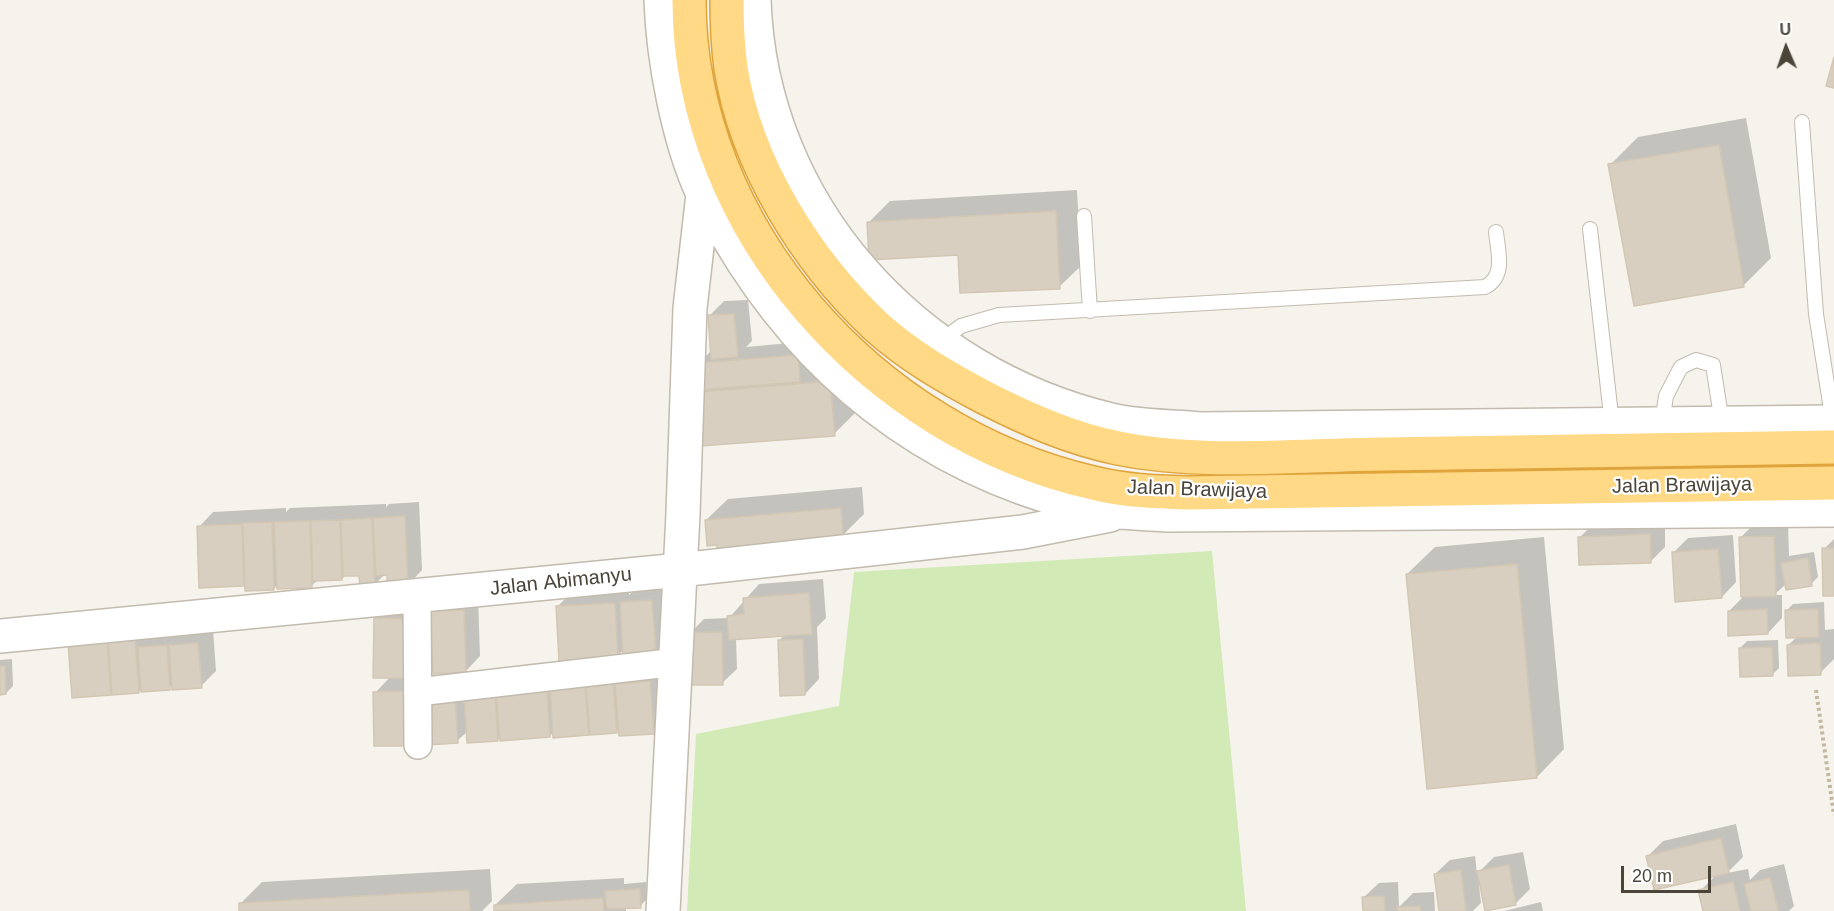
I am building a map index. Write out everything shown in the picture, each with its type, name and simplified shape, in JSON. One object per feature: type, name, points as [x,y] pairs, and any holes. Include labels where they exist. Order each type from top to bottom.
[{"type":"highway","name":"Jalan Brawijaya","points":[[689,0],[692,54],[710,140],[744,216],[771,257],[803,303],[830,334],[864,366],[904,396],[1004,453],[1047,470],[1093,483],[1164,492],[1834,483]]},
{"type":"highway","name":"Jalan Brawijaya","points":[[727,0],[732,69],[751,141],[773,188],[813,253],[877,326],[910,353],[954,381],[1022,417],[1068,435],[1118,448],[1225,456],[1834,447]]},
{"type":"street","points":[[661,0],[670,82],[686,144],[703,194],[746,267],[789,327],[822,363],[876,408],[913,434],[1001,478],[1079,506],[1120,512],[1253,515],[1834,510]]},
{"type":"street","points":[[754,0],[761,77],[776,127],[800,181],[844,250],[873,285],[909,319],[939,342],[1026,391],[1057,404],[1114,420],[1202,429],[1834,422]]},
{"type":"street","points":[[663,911],[677,662],[690,308],[703,194]]},
{"type":"street","name":"Jalan Abimanyu","points":[[0,636],[680,570],[1040,530],[1094,520],[1120,512]]},
{"type":"street","points":[[417,596],[418,745]]},
{"type":"street","points":[[418,692],[677,662]]},
{"type":"lane","points":[[1802,122],[1816,314],[1834,422]]},
{"type":"lane","points":[[1084,216],[1090,310]]},
{"type":"lane","points":[[1590,229],[1612,424]]},
{"type":"lane","points":[[939,342],[961,326],[999,315],[1485,287],[1497,276],[1499,268],[1496,232]]},
{"type":"lane","points":[[1662,424],[1666,396],[1681,366],[1696,360],[1713,365],[1722,423]]},
{"type":"path","points":[[1816,690],[1834,815]]},
{"type":"green space","points":[[1212,551],[1246,911],[687,911],[696,734],[839,706],[854,572]]},
{"type":"building","points":[[1834,57],[1834,88],[1826,86]]},
{"type":"building","points":[[1719,145],[1744,287],[1634,306],[1608,164]]},
{"type":"building","points":[[1056,211],[1060,289],[960,293],[958,255],[869,260],[867,222]]},
{"type":"building","points":[[734,314],[738,357],[711,359],[708,315]]},
{"type":"building","points":[[798,355],[800,382],[699,390],[697,363]]},
{"type":"building","points":[[830,381],[835,436],[700,446],[696,392]]},
{"type":"building","points":[[841,508],[843,537],[717,555],[717,545],[707,546],[705,520]]},
{"type":"building","points":[[405,516],[408,586],[387,587],[387,575],[376,576],[373,518]]},
{"type":"building","points":[[372,518],[375,587],[360,587],[359,576],[343,576],[341,520]]},
{"type":"building","points":[[340,520],[342,580],[313,581],[311,521]]},
{"type":"building","points":[[310,521],[312,588],[277,589],[274,522]]},
{"type":"building","points":[[272,522],[274,590],[245,591],[243,523]]},
{"type":"building","points":[[242,524],[244,586],[199,588],[197,526]]},
{"type":"building","points":[[1650,534],[1651,563],[1579,565],[1578,537]]},
{"type":"building","points":[[1774,536],[1776,596],[1741,597],[1739,537]]},
{"type":"building","points":[[1822,548],[1834,548],[1834,596],[1823,596]]},
{"type":"building","points":[[1718,549],[1722,598],[1675,602],[1672,552]]},
{"type":"building","points":[[1808,558],[1812,586],[1786,590],[1781,563]]},
{"type":"building","points":[[1517,564],[1537,778],[1427,789],[1406,574]]},
{"type":"building","points":[[809,593],[812,634],[729,640],[727,616],[744,614],[743,598]]},
{"type":"building","points":[[652,600],[656,655],[623,657],[620,602]]},
{"type":"building","points":[[615,603],[618,657],[559,661],[556,606]]},
{"type":"building","points":[[1767,609],[1768,634],[1728,636],[1728,611]]},
{"type":"building","points":[[1818,609],[1819,637],[1786,638],[1785,610]]},
{"type":"building","points":[[464,610],[466,672],[433,674],[430,611]]},
{"type":"building","points":[[374,618],[409,619],[408,678],[373,678]]},
{"type":"building","points":[[722,632],[723,685],[689,685],[688,633]]},
{"type":"building","points":[[135,637],[139,693],[112,695],[108,639]]},
{"type":"building","points":[[107,639],[111,695],[72,698],[68,642]]},
{"type":"building","points":[[803,639],[805,695],[780,696],[778,640]]},
{"type":"building","points":[[198,643],[202,688],[172,690],[169,645]]},
{"type":"building","points":[[1820,643],[1821,675],[1788,676],[1787,645]]},
{"type":"building","points":[[167,645],[170,690],[141,692],[138,647]]},
{"type":"building","points":[[1772,647],[1773,676],[1740,677],[1739,648]]},
{"type":"building","points":[[0,666],[5,666],[6,694],[0,695]]},
{"type":"building","points":[[650,681],[654,734],[619,736],[615,684]]},
{"type":"building","points":[[613,684],[617,733],[590,735],[586,686]]},
{"type":"building","points":[[585,686],[589,735],[553,738],[550,688]]},
{"type":"building","points":[[547,689],[550,737],[500,741],[496,693]]},
{"type":"building","points":[[405,691],[406,746],[374,746],[373,692]]},
{"type":"building","points":[[495,693],[498,741],[467,743],[464,695]]},
{"type":"building","points":[[455,699],[458,743],[427,745],[424,701]]},
{"type":"building","points":[[1721,838],[1729,873],[1654,890],[1646,856]]},
{"type":"building","points":[[1509,865],[1516,905],[1485,911],[1477,871]]},
{"type":"building","points":[[1461,870],[1466,911],[1439,911],[1434,874]]},
{"type":"building","points":[[1770,878],[1778,911],[1751,911],[1744,884]]},
{"type":"building","points":[[1733,882],[1740,911],[1703,911],[1698,890]]},
{"type":"building","points":[[640,889],[641,908],[607,909],[605,891]]},
{"type":"building","points":[[469,890],[470,911],[239,911],[239,903]]},
{"type":"building","points":[[1384,896],[1385,911],[1363,911],[1362,897]]},
{"type":"building","points":[[603,898],[604,911],[494,911],[494,905]]},
{"type":"building","points":[[1420,906],[1420,911],[1397,911],[1397,907]]}]
